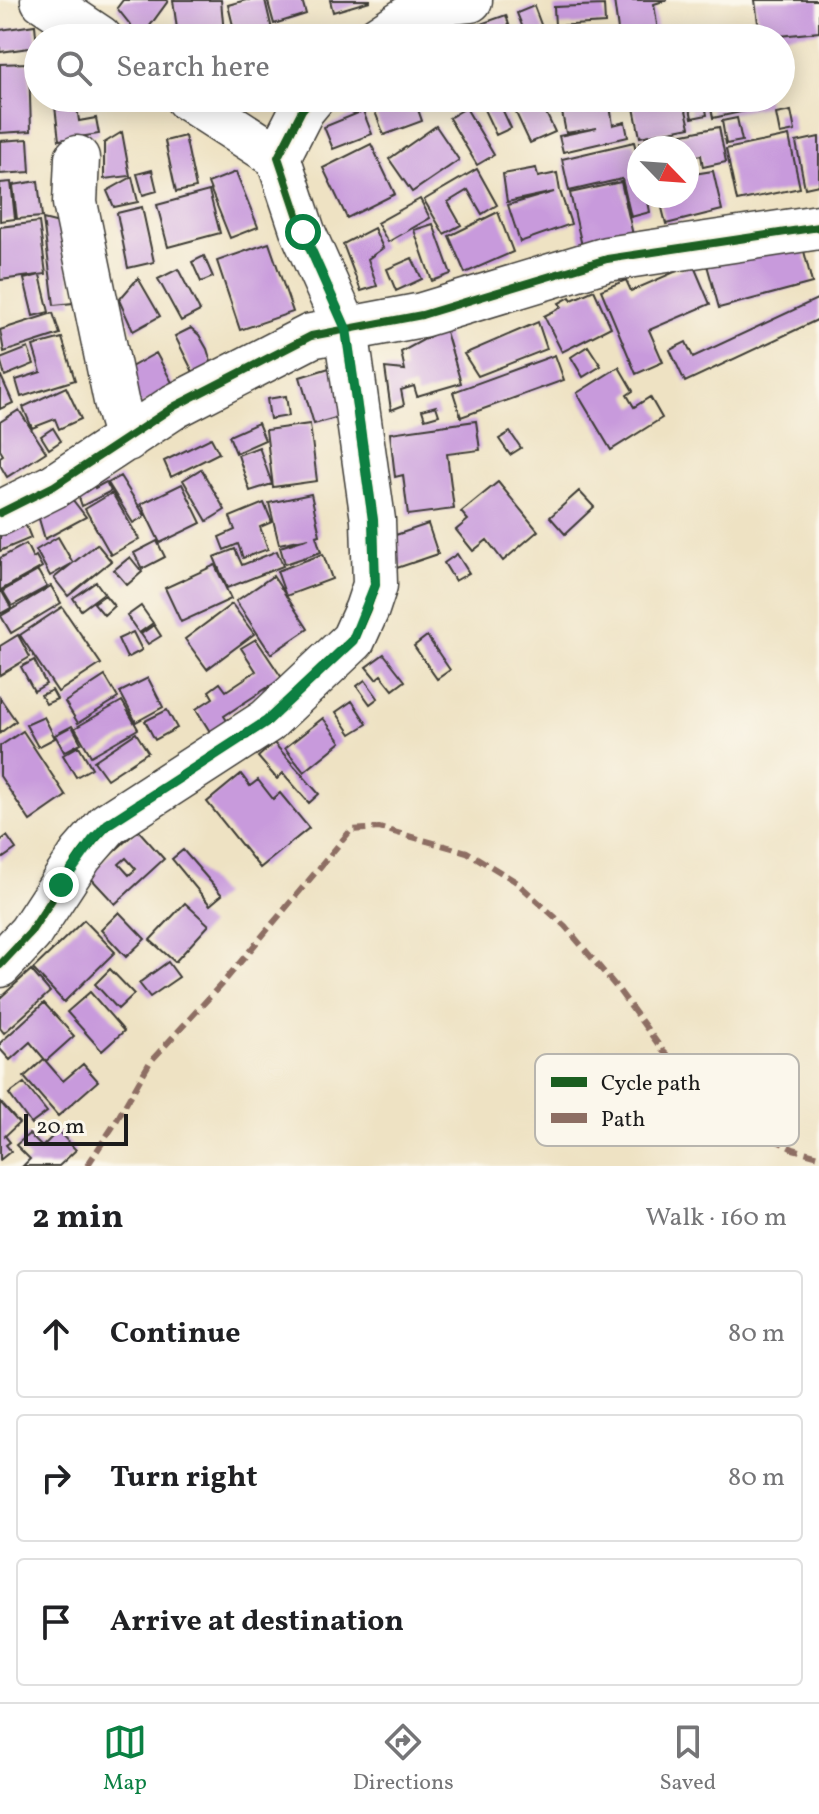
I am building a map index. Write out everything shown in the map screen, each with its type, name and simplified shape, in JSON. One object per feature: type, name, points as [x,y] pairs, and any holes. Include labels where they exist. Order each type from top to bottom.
[{"type":"street","points":[[43,0],[91,21]]},
{"type":"street","points":[[399,24],[429,4],[470,0]]},
{"type":"street","points":[[0,965],[30,933],[81,855],[108,824],[267,721],[353,640],[375,585],[373,520],[346,329],[303,232],[278,157],[209,112]]},
{"type":"street","points":[[278,157],[301,112]]},
{"type":"street","points":[[77,158],[75,203],[116,401],[127,439]]},
{"type":"street","points":[[0,513],[54,486],[175,406],[311,336],[422,315],[607,259],[819,227]]},
{"type":"building","points":[[123,0],[168,1],[151,24],[130,24],[117,8]]},
{"type":"building","points":[[173,0],[221,0],[223,24],[176,24]]},
{"type":"building","points":[[246,0],[265,0],[271,24],[233,24],[228,5]]},
{"type":"building","points":[[302,0],[306,14],[274,24],[268,2]]},
{"type":"building","points":[[330,0],[370,0],[370,1],[333,12]]},
{"type":"building","points":[[614,0],[667,0],[654,4],[657,24],[617,24]]},
{"type":"building","points":[[755,0],[819,0],[819,32],[795,34],[795,24],[758,24]]},
{"type":"building","points":[[604,5],[605,23],[555,24],[554,7]]},
{"type":"building","points":[[534,6],[541,24],[521,24],[517,13]]},
{"type":"building","points":[[506,15],[509,24],[480,24]]},
{"type":"building","points":[[24,27],[24,49],[0,52],[0,30]]},
{"type":"building","points":[[24,63],[24,112],[30,112],[31,131],[0,133],[0,64]]},
{"type":"building","points":[[56,112],[78,112],[79,121],[96,118],[99,134],[59,140]]},
{"type":"building","points":[[363,112],[372,134],[333,149],[324,127]]},
{"type":"building","points":[[375,112],[419,112],[422,121],[384,135]]},
{"type":"building","points":[[459,112],[468,112],[494,155],[477,165],[449,118]]},
{"type":"building","points":[[485,112],[504,112],[511,128],[496,135]]},
{"type":"building","points":[[516,112],[546,112],[555,132],[530,143]]},
{"type":"building","points":[[562,112],[611,112],[613,125],[625,122],[628,136],[563,152],[559,136],[597,128],[566,133]]},
{"type":"building","points":[[635,112],[686,112],[690,127],[640,136]]},
{"type":"building","points":[[691,112],[706,112],[707,115],[692,118]]},
{"type":"building","points":[[712,112],[740,112],[713,118]]},
{"type":"building","points":[[791,112],[795,131],[780,134],[776,114]]},
{"type":"building","points":[[737,118],[742,141],[726,144],[722,121]]},
{"type":"building","points":[[436,126],[459,160],[412,192],[389,159]]},
{"type":"building","points":[[719,127],[726,162],[703,167],[699,155],[699,136],[674,136]]},
{"type":"building","points":[[122,132],[130,176],[104,179],[104,143]]},
{"type":"building","points":[[185,136],[196,188],[176,192],[165,141]]},
{"type":"building","points":[[789,136],[800,188],[737,201],[726,149]]},
{"type":"building","points":[[819,137],[819,185],[805,188],[796,142]]},
{"type":"building","points":[[28,139],[30,172],[0,174],[0,141]]},
{"type":"building","points":[[371,144],[395,194],[347,218],[323,168]]},
{"type":"building","points":[[627,144],[627,200],[622,179],[569,191],[562,159]]},
{"type":"building","points":[[536,168],[538,177],[557,173],[571,224],[520,242],[508,205],[554,192],[507,202],[503,174]]},
{"type":"building","points":[[477,169],[497,205],[482,214],[468,190],[448,202],[461,225],[444,234],[424,200]]},
{"type":"building","points":[[152,170],[157,191],[143,195],[137,174]]},
{"type":"building","points":[[713,171],[722,210],[666,224],[662,208],[699,208],[699,173]]},
{"type":"building","points":[[236,172],[258,227],[230,238],[208,183]]},
{"type":"building","points":[[132,177],[138,202],[114,207],[107,191]]},
{"type":"building","points":[[38,181],[42,217],[17,219],[13,185]]},
{"type":"building","points":[[11,182],[15,219],[0,221],[0,183]]},
{"type":"building","points":[[621,182],[633,235],[582,246],[570,193]]},
{"type":"building","points":[[209,191],[220,233],[168,247],[157,205]]},
{"type":"building","points":[[420,199],[430,218],[388,242],[377,223]]},
{"type":"building","points":[[142,207],[154,262],[128,268],[117,213]]},
{"type":"building","points":[[629,208],[649,208],[650,212],[631,217]]},
{"type":"building","points":[[498,212],[513,252],[465,273],[449,236]]},
{"type":"building","points":[[43,219],[63,224],[73,303],[54,305]]},
{"type":"building","points":[[39,222],[46,274],[0,280],[0,227]]},
{"type":"building","points":[[433,224],[451,274],[432,281],[414,230]]},
{"type":"building","points":[[374,228],[383,248],[368,259],[377,286],[361,291],[343,244]]},
{"type":"building","points":[[801,239],[812,283],[719,308],[707,265]]},
{"type":"building","points":[[269,243],[293,312],[240,330],[217,261]]},
{"type":"building","points":[[204,256],[213,277],[201,282],[192,262]]},
{"type":"building","points":[[412,258],[422,279],[396,291],[387,269]]},
{"type":"building","points":[[693,264],[710,304],[649,330],[663,362],[636,374],[601,290],[626,280],[631,291]]},
{"type":"building","points":[[178,269],[200,311],[181,321],[158,279]]},
{"type":"building","points":[[40,275],[49,312],[33,316],[24,279]]},
{"type":"building","points":[[138,278],[160,316],[133,331],[119,300]]},
{"type":"building","points":[[594,290],[611,327],[562,352],[544,316],[562,307],[559,303],[570,297],[572,300]]},
{"type":"building","points":[[819,298],[819,319],[685,382],[670,350],[686,342],[693,357]]},
{"type":"building","points":[[53,313],[60,334],[4,352],[0,330]]},
{"type":"building","points":[[538,322],[547,349],[478,376],[464,354]]},
{"type":"building","points":[[191,328],[207,349],[215,375],[199,384],[175,336]]},
{"type":"building","points":[[445,328],[461,383],[417,396],[414,386],[401,390],[404,405],[391,410],[385,368],[405,370],[401,352]]},
{"type":"building","points":[[62,338],[75,380],[21,397],[16,380],[41,372],[33,346]]},
{"type":"building","points":[[588,346],[601,366],[583,377],[571,357]]},
{"type":"building","points":[[28,348],[34,364],[5,376],[0,359]]},
{"type":"building","points":[[156,353],[174,386],[136,408],[117,375]]},
{"type":"building","points":[[555,355],[564,380],[461,417],[453,392]]},
{"type":"building","points":[[339,365],[353,413],[314,424],[300,377]]},
{"type":"building","points":[[619,367],[633,391],[627,395],[634,407],[650,397],[662,418],[611,450],[577,393]]},
{"type":"building","points":[[0,374],[13,403],[0,409]]},
{"type":"building","points":[[66,387],[81,419],[59,429],[55,419],[32,428],[23,407]]},
{"type":"building","points":[[286,396],[289,416],[270,419],[267,399]]},
{"type":"building","points":[[436,406],[439,415],[425,419],[422,410]]},
{"type":"building","points":[[19,410],[46,452],[7,477],[0,465],[3,455],[0,450],[0,422]]},
{"type":"building","points":[[476,421],[480,450],[447,454],[454,509],[408,515],[403,475],[395,477],[390,433]]},
{"type":"building","points":[[258,423],[265,440],[236,453],[229,436]]},
{"type":"building","points":[[310,424],[317,481],[273,487],[266,430]]},
{"type":"building","points":[[53,428],[61,441],[49,449],[41,436]]},
{"type":"building","points":[[510,432],[521,448],[510,455],[499,439]]},
{"type":"building","points":[[211,438],[219,453],[171,477],[164,461]]},
{"type":"building","points":[[259,447],[272,484],[250,491],[238,455]]},
{"type":"building","points":[[201,469],[225,510],[207,521],[183,480]]},
{"type":"building","points":[[89,474],[95,488],[106,482],[111,491],[82,506],[74,482]]},
{"type":"building","points":[[120,476],[145,516],[133,523],[108,483]]},
{"type":"building","points":[[498,482],[538,531],[503,561],[487,540],[473,551],[456,530],[468,520],[461,512]]},
{"type":"building","points":[[182,484],[201,523],[160,543],[141,504]]},
{"type":"building","points":[[65,490],[86,517],[45,539],[37,512]]},
{"type":"building","points":[[579,491],[594,507],[565,534],[550,517]]},
{"type":"building","points":[[112,493],[139,539],[111,555],[85,509]]},
{"type":"building","points":[[311,494],[321,552],[285,564],[280,547],[309,538],[279,544],[269,503]]},
{"type":"building","points":[[264,503],[272,522],[260,527],[268,549],[243,558],[238,544],[224,550],[219,537],[235,530],[230,517]]},
{"type":"building","points":[[20,511],[31,538],[0,551],[0,523]]},
{"type":"building","points":[[428,524],[438,554],[397,568],[387,538]]},
{"type":"building","points":[[58,537],[73,563],[50,576],[36,550]]},
{"type":"building","points":[[157,541],[165,557],[142,569],[134,553]]},
{"type":"building","points":[[26,544],[42,567],[1,590],[11,608],[0,614],[0,558]]},
{"type":"building","points":[[97,544],[111,561],[68,596],[54,578]]},
{"type":"building","points":[[235,549],[242,565],[277,551],[283,566],[227,588],[214,557]]},
{"type":"building","points":[[323,554],[332,579],[286,596],[277,571]]},
{"type":"building","points":[[457,554],[469,573],[455,581],[444,563]]},
{"type":"building","points":[[130,557],[142,572],[127,585],[114,570]]},
{"type":"building","points":[[215,565],[231,599],[181,622],[165,588]]},
{"type":"building","points":[[38,571],[47,587],[12,606],[3,591]]},
{"type":"building","points":[[273,576],[308,629],[271,654],[236,601]]},
{"type":"building","points":[[96,582],[104,593],[81,610],[73,598]]},
{"type":"building","points":[[51,586],[61,603],[11,633],[1,616]]},
{"type":"building","points":[[105,595],[114,606],[104,615],[94,603]]},
{"type":"building","points":[[232,604],[254,634],[207,669],[185,639]]},
{"type":"building","points":[[141,606],[153,623],[139,633],[127,616]]},
{"type":"building","points":[[62,607],[101,664],[58,692],[20,635]]},
{"type":"building","points":[[154,625],[161,636],[148,644],[141,634]]},
{"type":"building","points":[[133,632],[142,650],[127,658],[118,639]]},
{"type":"building","points":[[18,635],[30,657],[0,675],[0,646]]},
{"type":"building","points":[[427,636],[450,670],[437,679],[414,646]]},
{"type":"building","points":[[256,639],[282,678],[224,716],[229,724],[212,735],[196,709],[213,698],[209,691],[220,683],[226,691],[256,671],[241,648]]},
{"type":"building","points":[[384,654],[405,681],[393,690],[381,675],[376,679],[366,667]]},
{"type":"building","points":[[34,660],[46,684],[34,691],[21,667]]},
{"type":"building","points":[[105,676],[118,698],[78,723],[65,702]]},
{"type":"building","points":[[148,678],[163,707],[136,722],[120,692]]},
{"type":"building","points":[[365,680],[378,698],[370,704],[357,686]]},
{"type":"building","points":[[52,690],[57,699],[46,704],[41,695]]},
{"type":"building","points":[[0,698],[16,721],[0,733]]},
{"type":"building","points":[[122,701],[138,729],[91,756],[75,728]]},
{"type":"building","points":[[352,701],[367,724],[351,734],[336,712]]},
{"type":"building","points":[[167,710],[177,728],[155,740],[145,721]]},
{"type":"building","points":[[44,717],[55,738],[38,747],[26,725]]},
{"type":"building","points":[[323,718],[341,742],[304,772],[285,748]]},
{"type":"building","points":[[72,726],[81,743],[64,752],[55,735]]},
{"type":"building","points":[[23,731],[66,796],[30,821],[0,776],[0,746]]},
{"type":"building","points":[[136,733],[148,752],[107,779],[94,761]]},
{"type":"building","points":[[274,743],[319,794],[309,803],[283,773],[277,779],[258,757]]},
{"type":"building","points":[[79,746],[92,768],[76,777],[63,755]]},
{"type":"building","points":[[241,774],[250,786],[258,780],[273,799],[280,793],[309,828],[260,868],[207,802]]},
{"type":"building","points":[[138,830],[164,859],[115,904],[88,875]],"holes":[[[126,858],[136,869],[129,875],[119,864]]]},
{"type":"building","points":[[7,836],[16,849],[0,860],[0,841]]},
{"type":"building","points":[[183,850],[222,895],[210,905],[172,859]]},
{"type":"building","points":[[185,903],[209,925],[175,962],[150,940]]},
{"type":"building","points":[[119,912],[145,939],[126,957],[101,930]]},
{"type":"building","points":[[84,920],[115,952],[64,1002],[33,969]]},
{"type":"building","points":[[168,962],[179,977],[150,997],[139,983]]},
{"type":"building","points":[[110,969],[134,994],[118,1009],[95,984]]},
{"type":"building","points":[[31,970],[50,992],[4,1033],[0,1028],[0,998]]},
{"type":"building","points":[[90,992],[124,1031],[102,1051],[67,1012]]},
{"type":"building","points":[[44,1003],[74,1036],[46,1061],[30,1042],[10,1060],[0,1049],[0,1043]]},
{"type":"building","points":[[44,1059],[63,1081],[83,1064],[98,1081],[58,1116],[24,1077]]},
{"type":"building","points":[[24,1083],[47,1112],[31,1124],[9,1094]]},
{"type":"building","points":[[0,1102],[19,1123],[5,1136],[10,1142],[6,1145],[11,1151],[0,1160]]},
{"type":"building","points":[[58,1131],[76,1150],[59,1166],[23,1166],[30,1159],[16,1145],[29,1134],[42,1147]]},
{"type":"marked path","points":[[87,1166],[150,1062],[227,978],[351,830],[379,828],[467,852],[515,881],[565,926],[618,989],[666,1054]]},
{"type":"marked path","points":[[787,1146],[819,1156]]},
{"type":"cycle path","points":[[0,965],[30,933],[81,855],[108,824],[267,721],[353,640],[367,609],[375,585],[373,520],[346,329],[303,232],[278,157],[301,112]]},
{"type":"cycle path","points":[[0,513],[54,486],[175,406],[311,336],[422,315],[607,259],[819,227]]},
{"type":"route","points":[[61,885],[81,855],[108,824],[267,721],[353,640],[367,609],[375,585],[373,520],[346,329],[303,232]]}]
